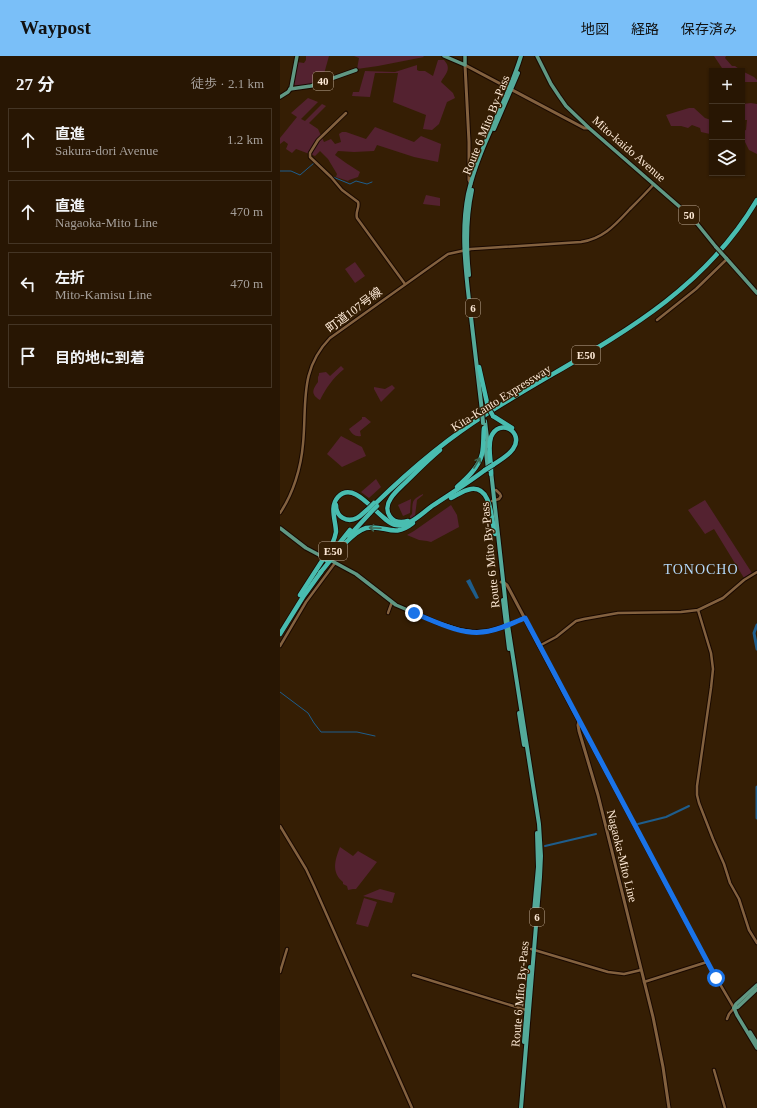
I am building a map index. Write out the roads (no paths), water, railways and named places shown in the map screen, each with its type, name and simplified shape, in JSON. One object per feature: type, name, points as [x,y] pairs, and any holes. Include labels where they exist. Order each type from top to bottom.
[{"type":"highway","name":"Route 6 Mito By-Pass","points":[[507,626],[504,592],[495,534],[493,500],[487,472],[484,410],[466,249],[468,210],[474,179],[511,88],[522,56]]},
{"type":"highway","name":"Route 6 Mito By-Pass","points":[[479,367],[464,227],[466,206],[471,184],[483,148],[511,88]]},
{"type":"highway","name":"Kita-Kanto Expressway","points":[[280,628],[300,595],[335,548],[393,486],[438,448],[477,420],[511,398],[620,334],[649,315],[671,298],[713,259],[737,230],[757,200]]},
{"type":"highway","name":"Kita-Kanto Expressway","points":[[375,504],[440,450],[489,415],[604,348],[662,309],[683,292],[716,260],[739,232],[757,206]]},
{"type":"highway","points":[[479,367],[483,379],[484,410],[513,428],[518,438],[517,445],[513,452],[493,466]]},
{"type":"highway","name":"Route 6 Mito By-Pass","points":[[484,424],[507,626],[541,840],[540,872],[520,1108]]},
{"type":"highway","points":[[320,573],[344,544],[361,530],[367,528],[396,531],[404,529],[450,496],[470,474],[480,458],[483,445],[484,424]]},
{"type":"highway","points":[[300,595],[335,539],[336,530],[334,505],[340,495],[352,493],[358,495],[386,521],[395,525],[404,525],[411,522],[487,472],[509,453],[515,445],[516,439],[515,434],[508,428],[503,427],[498,429],[494,432],[491,438],[487,472]]},
{"type":"highway","points":[[415,519],[402,522],[395,521],[388,513],[388,504],[394,493],[440,450]]},
{"type":"highway","points":[[450,496],[471,489],[483,492],[489,502],[495,534]]},
{"type":"highway","points":[[369,510],[357,518],[348,520],[340,516],[337,512],[336,506],[337,502],[342,497],[351,495],[362,500],[389,524],[397,527],[412,524]]},
{"type":"highway","name":"Kita-Kanto Expressway","points":[[280,634],[320,573],[369,510]]},
{"type":"highway","name":"Route 6 Mito By-Pass","points":[[520,1108],[526,1010],[533,949]]},
{"type":"main road","points":[[280,98],[290,89],[297,56]]},
{"type":"main road","points":[[444,56],[511,88],[584,128],[589,128]]},
{"type":"main road","points":[[465,56],[470,142],[469,180],[471,184]]},
{"type":"main road","name":"Mito-kaido Avenue","points":[[539,56],[552,84],[566,106],[589,128],[689,215],[757,293]]},
{"type":"main road","name":"40","points":[[290,89],[311,86],[356,70]]},
{"type":"main road","points":[[578,124],[581,123],[581,120]]},
{"type":"main road","points":[[280,528],[308,549],[323,557]]},
{"type":"main road","points":[[334,562],[356,574],[398,606],[433,621],[466,631],[484,632],[507,626]]},
{"type":"main road","name":"Nagaoka-Mito Line","points":[[502,582],[507,585],[579,722],[579,731],[598,797],[653,1018],[663,1067],[669,1108]]},
{"type":"main road","points":[[504,592],[507,589],[510,591]]},
{"type":"main road","points":[[734,1008],[736,1004],[757,985]]},
{"type":"main road","points":[[734,1008],[738,1007],[757,989]]},
{"type":"main road","points":[[734,1008],[757,1043]]},
{"type":"main road","points":[[734,1008],[757,1048]]},
{"type":"street","points":[[346,113],[318,140],[310,153],[310,158],[331,177],[342,190],[358,202],[359,205],[356,214],[357,218],[405,284]]},
{"type":"street","name":"町道107号線","points":[[280,513],[291,493],[301,456],[304,439],[307,381],[310,368],[326,343],[334,335],[445,255],[466,249],[576,242],[595,238],[614,227],[654,184]]},
{"type":"street","points":[[658,320],[696,289],[726,258]]},
{"type":"street","points":[[493,500],[499,499],[501,496],[496,490]]},
{"type":"street","points":[[280,646],[306,602],[334,562]]},
{"type":"street","points":[[539,646],[556,637],[576,621],[584,619],[618,613],[681,612],[698,610],[723,598],[744,580],[757,572]]},
{"type":"street","points":[[388,613],[392,602]]},
{"type":"street","points":[[698,610],[711,653],[713,669],[712,688],[708,706],[697,795],[730,883],[739,898],[749,930],[757,943]]},
{"type":"street","points":[[507,626],[525,618]]},
{"type":"street","points":[[579,722],[707,962],[734,1008],[729,1014],[727,1020]]},
{"type":"street","points":[[579,731],[582,729],[584,730]]},
{"type":"street","points":[[280,826],[312,880],[412,1108]]},
{"type":"street","points":[[533,949],[608,972],[624,974],[641,970]]},
{"type":"street","points":[[280,972],[287,950]]},
{"type":"street","points":[[644,982],[707,962]]},
{"type":"street","points":[[413,975],[526,1010]]},
{"type":"street","points":[[714,1070],[725,1108]]},
{"type":"water","points":[[470,579],[479,598],[476,599],[466,581]]},
{"type":"waterway","points":[[280,171],[291,171],[300,175],[314,163]]},
{"type":"waterway","points":[[333,177],[350,184],[356,181],[367,184],[372,182]]},
{"type":"waterway","points":[[757,625],[754,633],[757,649]]},
{"type":"waterway","points":[[280,692],[308,713],[321,732],[357,732],[375,736]]},
{"type":"waterway","points":[[757,787],[757,818]]},
{"type":"waterway","points":[[638,824],[666,817],[689,806]]},
{"type":"waterway","points":[[545,846],[596,834]]},
{"type":"district","name":"TONOCHO","points":[[701,569]]}]
